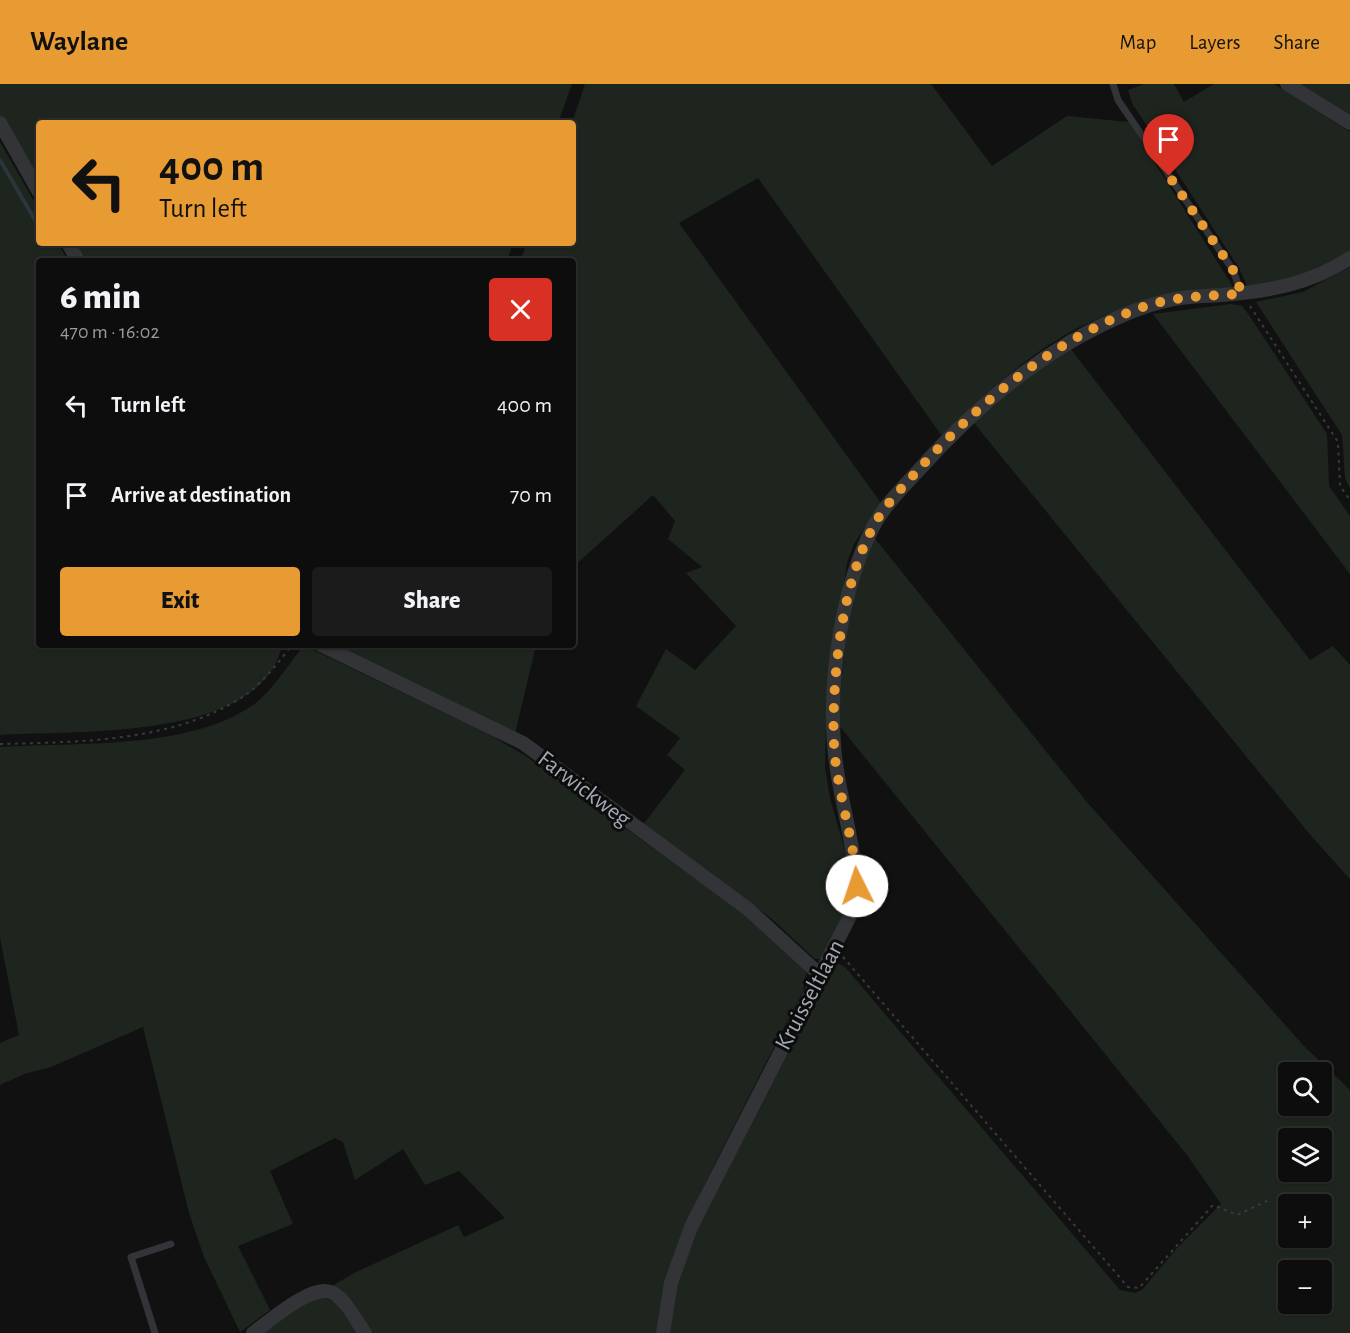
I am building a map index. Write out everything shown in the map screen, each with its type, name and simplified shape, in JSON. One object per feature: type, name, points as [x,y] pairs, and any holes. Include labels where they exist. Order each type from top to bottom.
[{"type":"street","points":[[1287,84],[1350,123]]},
{"type":"street","points":[[0,123],[36,187]]},
{"type":"street","name":"Kruisseltlaan","points":[[663,1333],[671,1283],[691,1227],[853,910],[857,886],[855,858],[838,782],[834,742],[836,684],[851,585],[858,561],[874,525],[894,497],[944,442],[1002,390],[1053,352],[1077,338],[1144,307],[1176,298],[1242,294],[1301,283],[1350,258]]},
{"type":"street","name":"Farwickweg","points":[[327,648],[523,743],[748,909],[819,974]]},
{"type":"street","points":[[253,1333],[298,1300],[322,1290],[333,1293],[344,1302],[365,1333]]},
{"type":"lane","points":[[1113,84],[1118,100],[1233,270],[1242,294]]},
{"type":"lane","points":[[155,1333],[131,1257],[171,1244]]},
{"type":"path","points":[[1242,294],[1338,442],[1340,486],[1350,500]]},
{"type":"path","points":[[0,744],[152,733],[202,718],[243,697],[289,648]]},
{"type":"path","points":[[835,948],[1128,1287],[1139,1288],[1213,1205],[1237,1215],[1271,1199]]},
{"type":"shaded area","points":[[0,84],[572,84],[559,120],[36,120],[36,182],[0,119]]},
{"type":"shaded area","points":[[585,84],[931,84],[992,166],[1067,116],[1129,122],[1232,285],[1231,289],[1131,307],[1079,328],[1053,342],[1029,359],[983,397],[942,436],[758,178],[679,223],[881,503],[854,544],[847,563],[827,695],[825,767],[830,798],[847,858],[851,903],[821,959],[815,959],[772,919],[642,826],[685,770],[667,755],[680,738],[636,706],[666,649],[695,670],[736,626],[686,573],[702,567],[668,539],[675,521],[653,495],[576,564],[576,258],[521,258],[526,246],[576,246],[576,120],[573,120]]},
{"type":"shaded area","points":[[1144,84],[1174,84],[1184,102],[1214,84],[1274,84],[1350,132],[1350,255],[1324,269],[1249,290],[1239,268],[1132,103],[1128,90]]},
{"type":"shaded area","points":[[1295,84],[1350,84],[1350,119]]},
{"type":"shaded area","points":[[0,142],[36,205],[36,246],[60,246],[66,258],[36,258],[36,648],[281,648],[267,677],[240,699],[204,715],[117,730],[0,735]]},
{"type":"shaded area","points":[[73,246],[512,246],[508,258],[80,258]]},
{"type":"shaded area","points":[[1350,267],[1350,489],[1345,478],[1342,435],[1256,302],[1303,292]]},
{"type":"shaded area","points":[[1231,304],[1242,306],[1249,315],[1327,434],[1329,486],[1350,516],[1350,574],[1153,314]]},
{"type":"shaded area","points":[[1070,348],[1310,660],[1333,646],[1350,665],[1350,879],[1312,837],[974,423],[1040,367]]},
{"type":"shaded area","points":[[873,536],[1086,801],[1321,1062],[1278,1062],[1278,1116],[1332,1116],[1332,1073],[1350,1090],[1350,1333],[668,1333],[674,1293],[693,1232],[831,966],[838,963],[845,967],[1120,1290],[1135,1293],[1142,1290],[1178,1247],[1221,1204],[1187,1155],[837,723],[851,589]]},
{"type":"shaded area","points":[[309,648],[487,733],[527,757],[772,934],[807,969],[803,991],[684,1230],[661,1306],[657,1333],[372,1333],[345,1294],[332,1286],[354,1273],[458,1225],[464,1237],[505,1218],[459,1171],[425,1185],[403,1149],[355,1180],[343,1142],[335,1138],[270,1171],[293,1224],[238,1246],[270,1310],[240,1332],[204,1257],[189,1213],[143,1027],[51,1067],[24,1074],[0,1085],[0,1043],[19,1035],[0,938],[0,747],[131,741],[197,730],[227,720],[253,705],[273,686],[301,649]]},
{"type":"shaded area","points":[[337,648],[535,648],[515,734]]},
{"type":"shaded area","points":[[324,1297],[336,1303],[358,1333],[260,1333],[301,1304]]},
{"type":"waterway","points":[[0,160],[36,222]]},
{"type":"route","points":[[857,886],[855,858],[838,782],[834,742],[839,655],[851,585],[858,561],[874,525],[894,497],[944,442],[1002,390],[1045,357],[1077,338],[1144,307],[1176,298],[1242,294],[1233,270],[1169,176]]}]
